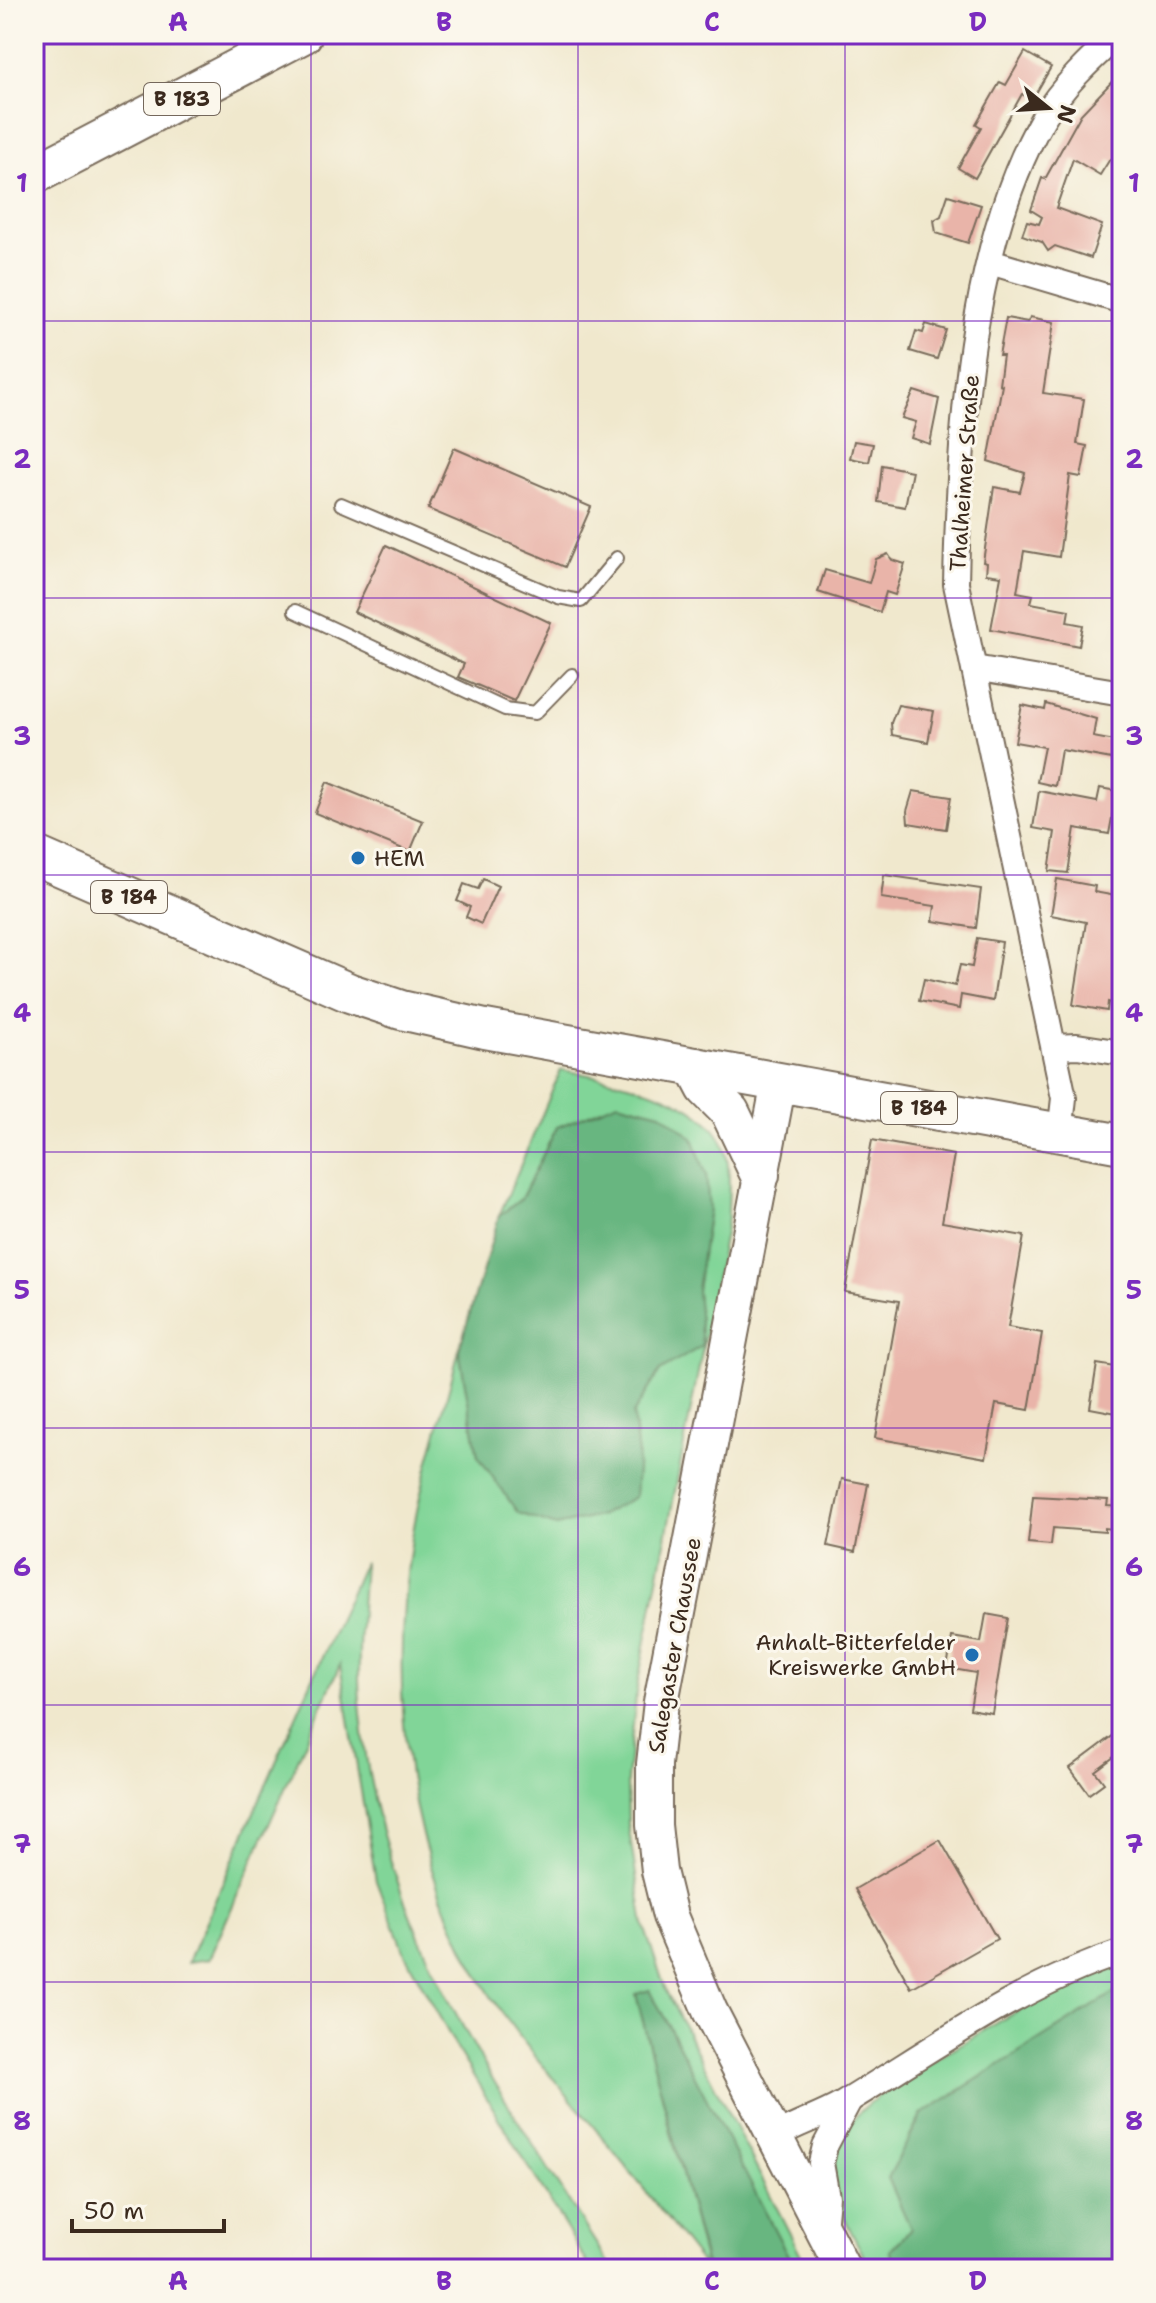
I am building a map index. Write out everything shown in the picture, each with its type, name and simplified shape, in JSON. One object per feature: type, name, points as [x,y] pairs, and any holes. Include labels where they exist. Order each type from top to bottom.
[{"type":"main road","name":"B 183","points":[[34,175],[303,34]]},
{"type":"main road","name":"B 184","points":[[34,855],[350,993],[401,1010],[485,1029],[1122,1144]]},
{"type":"main road","points":[[695,1067],[706,1088],[730,1112],[760,1175]]},
{"type":"main road","name":"Salegaster Chaussee","points":[[779,1082],[661,1702],[653,1795],[659,1871],[680,1945],[843,2269]]},
{"type":"street","name":"Thalheimer Straße","points":[[1060,1134],[1064,1098],[956,584],[957,539],[975,320],[1008,194],[1043,119],[1074,78],[1119,34]]},
{"type":"street","points":[[990,262],[1122,301]]},
{"type":"street","points":[[974,668],[1122,693]]},
{"type":"street","points":[[1054,1047],[1077,1046],[1122,1053]]},
{"type":"street","points":[[774,2137],[850,2099],[1005,2001],[1074,1968],[1122,1952]]},
{"type":"street","points":[[824,2230],[827,2197],[822,2180],[823,2154],[850,2099]]},
{"type":"lane","points":[[341,504],[558,597],[581,601],[617,558]]},
{"type":"lane","points":[[295,611],[505,709],[535,713],[572,675]]},
{"type":"green space","points":[[561,1070],[652,1091],[696,1112],[712,1127],[723,1144],[728,1162],[728,1218],[637,1687],[627,1780],[628,1824],[644,1926],[666,1991],[808,2269],[795,2269],[636,1994],[706,2269],[530,2050],[492,1998],[463,1946],[439,1891],[422,1834],[410,1776],[403,1716],[405,1596],[421,1491],[459,1350],[478,1456],[638,1456],[633,1414],[660,1371],[702,1345],[697,1290],[709,1208],[557,1127],[521,1199],[499,1216]]},
{"type":"green space","points":[[618,1102],[661,1113],[693,1138],[706,1174],[709,1208],[697,1290],[702,1346],[660,1371],[633,1414],[638,1456],[635,1497],[599,1516],[556,1526],[518,1513],[478,1456],[459,1350],[499,1216],[521,1199],[557,1127]]},
{"type":"green space","points":[[364,1562],[359,1656],[361,1713],[372,1792],[392,1866],[419,1937],[452,2005],[528,2137],[612,2269],[591,2269],[460,2054],[405,1954],[376,1881],[340,1665],[209,1959],[188,1962]]},
{"type":"green space","points":[[1122,1965],[1122,1988],[922,2115],[911,2229],[890,2251],[899,2269],[870,2269],[845,2219],[833,2179],[836,2151],[852,2121],[890,2088],[983,2031],[1050,1995]]},
{"type":"green space","points":[[1122,1988],[1122,2269],[899,2269],[890,2251],[911,2229],[888,2178],[922,2114]]},
{"type":"green space","points":[[650,1990],[795,2269],[707,2269],[636,1994]]},
{"type":"building","points":[[1025,52],[1051,67],[1032,100],[1022,94],[975,178],[958,168],[981,127],[976,124],[1000,82],[1006,85]]},
{"type":"building","points":[[1122,71],[1122,165],[1110,159],[1100,175],[1073,159],[1056,208],[1102,225],[1091,258],[1055,246],[1048,251],[1042,242],[1022,235],[1027,221],[1039,224],[1042,217],[1031,210],[1042,178],[1045,179],[1081,114]]},
{"type":"building","points":[[948,195],[981,205],[968,243],[936,233],[934,220],[941,216]]},
{"type":"building","points":[[1030,317],[1054,322],[1043,393],[1084,399],[1077,444],[1087,446],[1081,477],[1070,475],[1059,557],[1024,551],[1017,592],[1033,595],[1031,603],[1069,610],[1067,622],[1083,625],[1079,646],[991,629],[1001,576],[986,574],[987,563],[983,562],[994,487],[1020,492],[1025,473],[988,461],[1002,385],[999,384],[1003,355],[999,355],[1006,318],[1028,322]]},
{"type":"building","points":[[926,324],[946,330],[937,359],[910,351],[916,331],[923,333]]},
{"type":"building","points":[[914,391],[939,399],[930,444],[911,438],[916,422],[902,418]]},
{"type":"building","points":[[854,441],[873,444],[869,462],[850,458]]},
{"type":"building","points":[[454,448],[591,507],[565,567],[428,509]]},
{"type":"building","points":[[882,465],[912,471],[905,507],[878,502]]},
{"type":"building","points":[[386,545],[551,623],[514,701],[458,677],[464,664],[354,612]]},
{"type":"building","points":[[888,554],[892,560],[905,564],[895,595],[886,592],[880,612],[818,592],[825,570],[869,583],[876,559]]},
{"type":"building","points":[[1046,704],[1096,719],[1093,737],[1115,741],[1112,759],[1061,750],[1055,786],[1037,782],[1044,747],[1015,742],[1022,705],[1045,710]]},
{"type":"building","points":[[898,705],[934,711],[928,742],[892,735],[891,723]]},
{"type":"building","points":[[327,782],[423,821],[410,852],[315,813]]},
{"type":"building","points":[[1100,788],[1117,791],[1109,834],[1075,828],[1068,873],[1049,871],[1055,832],[1033,828],[1039,791],[1097,802]]},
{"type":"building","points":[[913,791],[951,797],[946,829],[908,823],[907,811]]},
{"type":"building","points":[[884,875],[981,889],[976,928],[933,921],[935,906],[881,898]]},
{"type":"building","points":[[483,879],[498,886],[481,924],[466,917],[470,907],[457,901],[464,884],[478,889]]},
{"type":"building","points":[[1057,879],[1095,886],[1094,892],[1122,897],[1122,1005],[1108,1002],[1107,1011],[1073,1005],[1086,922],[1051,915]]},
{"type":"building","points":[[977,938],[1002,942],[993,1001],[961,995],[959,1009],[919,1001],[924,979],[955,986],[960,965],[972,967]]},
{"type":"building","points":[[872,1140],[954,1155],[942,1222],[1024,1236],[1008,1327],[1042,1333],[1029,1410],[996,1404],[986,1458],[875,1438],[899,1301],[845,1292]]},
{"type":"building","points":[[1097,1364],[1122,1368],[1122,1414],[1090,1408]]},
{"type":"building","points":[[842,1479],[868,1484],[855,1552],[828,1546]]},
{"type":"building","points":[[1033,1496],[1108,1500],[1107,1506],[1122,1507],[1122,1530],[1105,1528],[1105,1532],[1053,1528],[1051,1545],[1028,1543]]},
{"type":"building","points":[[986,1614],[1008,1618],[992,1713],[970,1709],[976,1673],[947,1668],[952,1637],[981,1642]]},
{"type":"building","points":[[1122,1729],[1122,1751],[1095,1771],[1104,1783],[1089,1794],[1070,1768]]},
{"type":"building","points":[[940,1840],[997,1939],[911,1988],[855,1889]]},
{"type":"place","name":"HEM","points":[[358,858]]},
{"type":"place","name":"Anhalt-Bitterfelder Kreiswerke GmbH","points":[[972,1655]]}]
